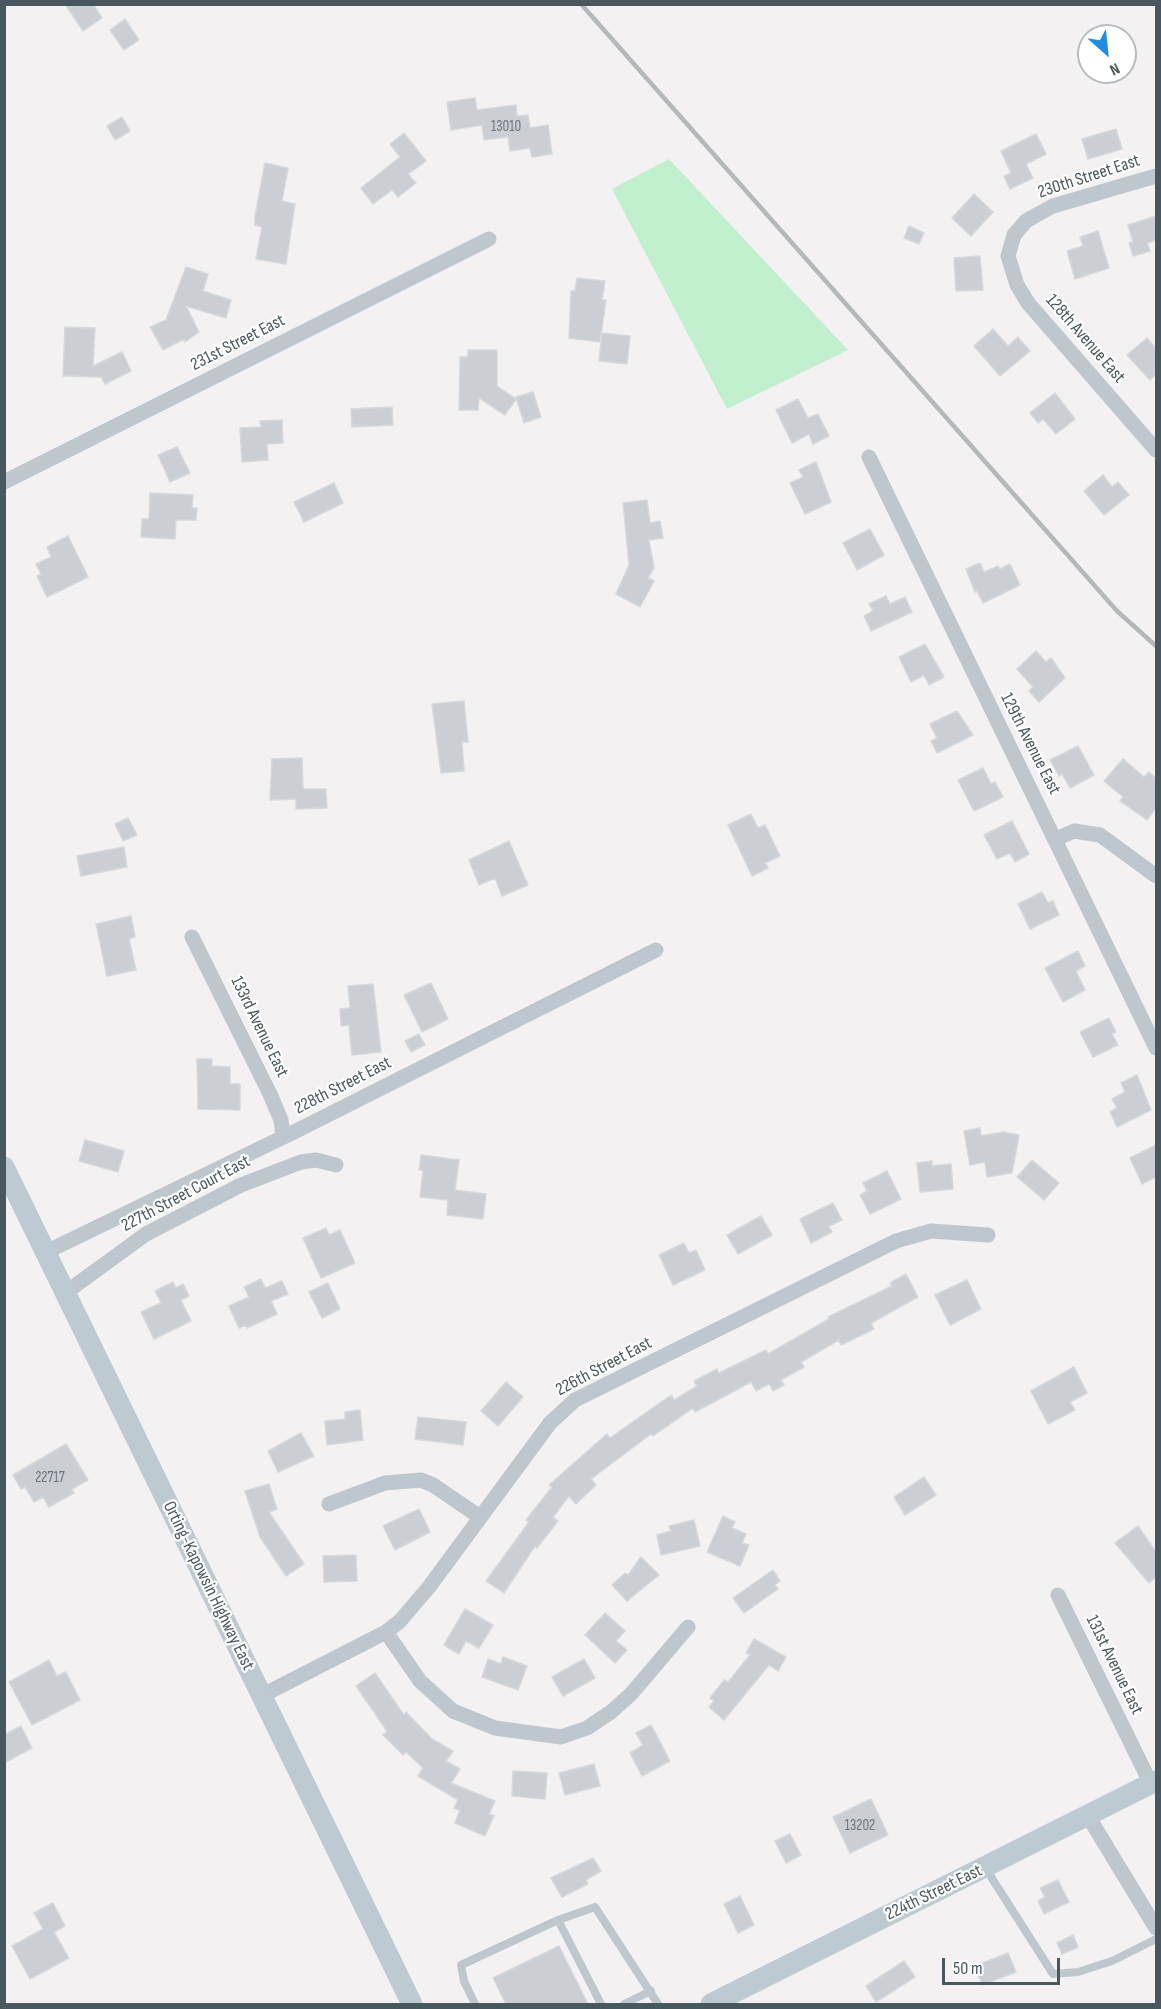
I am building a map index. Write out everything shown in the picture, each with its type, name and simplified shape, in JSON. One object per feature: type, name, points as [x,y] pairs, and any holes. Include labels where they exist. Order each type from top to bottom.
[{"type":"main road","name":"Orting-Kapowsin Highway East","points":[[4,1167],[412,2004]]},
{"type":"main road","name":"224th Street East","points":[[711,2004],[1154,1783]]},
{"type":"street","name":"230th Street East","points":[[1010,242],[1026,221],[1053,206],[1156,176]]},
{"type":"street","name":"231st Street East","points":[[4,482],[489,239]]},
{"type":"street","name":"128th Avenue East","points":[[1010,242],[1008,256],[1011,270],[1028,303],[1156,450]]},
{"type":"street","name":"129th Avenue East","points":[[869,457],[1156,1048]]},
{"type":"street","points":[[1056,839],[1074,831],[1100,835],[1156,876]]},
{"type":"street","name":"133rd Avenue East","points":[[192,937],[270,1094],[281,1120],[283,1136]]},
{"type":"street","name":"228th Street East","points":[[46,1252],[656,950]]},
{"type":"street","name":"227th Street Court East","points":[[65,1293],[146,1234],[241,1185],[301,1162],[316,1160],[336,1165]]},
{"type":"street","name":"226th Street East","points":[[261,1696],[386,1632],[418,1600],[550,1423],[575,1401],[896,1241],[932,1231],[988,1235]]},
{"type":"street","points":[[328,1504],[385,1483],[421,1480],[433,1485],[480,1516]]},
{"type":"street","name":"131st Avenue East","points":[[1058,1594],[1154,1783]]},
{"type":"street","points":[[386,1632],[420,1681],[453,1711],[495,1728],[561,1737],[587,1728],[611,1712],[631,1694],[688,1627]]},
{"type":"street","points":[[1088,1816],[1156,1928]]},
{"type":"lane","points":[[985,1868],[1053,1974],[1078,1972],[1112,1961],[1156,1939]]},
{"type":"lane","points":[[475,2004],[464,1981],[461,1965],[558,1920],[595,1907],[658,2004]]},
{"type":"lane","points":[[558,1920],[601,2004]]},
{"type":"lane","points":[[624,2004],[651,1991]]},
{"type":"green space","points":[[669,159],[848,350],[727,409],[612,189]]},
{"type":"building","points":[[65,4],[93,4],[102,18],[83,31]]},
{"type":"building","points":[[125,19],[139,40],[124,50],[110,30]]},
{"type":"building","points":[[475,98],[477,110],[516,105],[517,116],[528,115],[530,128],[548,125],[552,154],[532,157],[530,148],[510,151],[508,137],[484,140],[482,125],[451,130],[447,102]]},
{"type":"building","points":[[122,117],[130,131],[115,140],[107,126]]},
{"type":"building","points":[[1116,129],[1122,149],[1088,159],[1082,139]]},
{"type":"building","points":[[404,133],[426,161],[408,174],[416,183],[398,197],[392,190],[373,204],[361,188],[400,157],[390,144]]},
{"type":"building","points":[[1036,134],[1046,154],[1026,164],[1033,178],[1010,189],[1004,176],[1011,173],[1001,151]]},
{"type":"building","points":[[265,163],[288,168],[282,201],[295,204],[286,264],[256,259],[262,227],[255,225],[255,216]]},
{"type":"building","points":[[974,194],[993,212],[971,236],[952,218]]},
{"type":"building","points":[[1156,216],[1156,240],[1147,243],[1150,251],[1133,256],[1129,243],[1133,242],[1128,225]]},
{"type":"building","points":[[909,226],[924,233],[919,244],[904,238]]},
{"type":"building","points":[[1098,231],[1109,268],[1075,279],[1067,251],[1083,246],[1080,237]]},
{"type":"building","points":[[980,256],[983,290],[956,291],[954,258]]},
{"type":"building","points":[[186,267],[208,274],[203,291],[231,300],[226,318],[186,306],[199,332],[185,342],[184,339],[163,350],[150,327],[166,320]]},
{"type":"building","points":[[577,278],[605,281],[602,300],[606,300],[600,342],[569,338],[571,291],[575,291]]},
{"type":"building","points":[[65,327],[95,328],[93,366],[122,352],[131,371],[105,384],[101,377],[63,376]]},
{"type":"building","points":[[993,329],[1008,346],[1018,337],[1030,351],[1000,376],[974,346]]},
{"type":"building","points":[[602,333],[630,336],[627,364],[599,361]]},
{"type":"building","points":[[1147,338],[1156,349],[1156,374],[1150,380],[1127,355]]},
{"type":"building","points":[[468,350],[497,350],[497,386],[516,399],[505,415],[479,398],[478,410],[459,410],[460,357],[468,357]]},
{"type":"building","points":[[533,392],[541,417],[524,423],[516,397]]},
{"type":"building","points":[[1055,393],[1075,419],[1056,434],[1043,419],[1038,423],[1030,413]]},
{"type":"building","points":[[798,399],[808,418],[818,414],[829,436],[813,444],[809,434],[792,443],[776,410]]},
{"type":"building","points":[[392,407],[393,425],[352,427],[351,409]]},
{"type":"building","points":[[282,420],[283,443],[267,444],[268,460],[242,462],[240,428],[261,427],[260,421]]},
{"type":"building","points":[[177,447],[190,473],[170,482],[158,455]]},
{"type":"building","points":[[816,462],[831,502],[805,514],[790,483],[803,477],[799,470]]},
{"type":"building","points":[[1103,475],[1112,487],[1118,482],[1129,495],[1104,515],[1084,491]]},
{"type":"building","points":[[334,483],[343,503],[304,522],[294,502]]},
{"type":"building","points":[[150,493],[193,495],[192,508],[197,508],[196,520],[176,520],[175,539],[141,537],[142,519],[149,519]]},
{"type":"building","points":[[647,500],[650,523],[660,521],[663,538],[649,540],[654,568],[648,578],[654,581],[640,607],[616,594],[629,565],[623,503]]},
{"type":"building","points":[[870,529],[884,555],[857,570],[843,543]]},
{"type":"building","points":[[68,536],[88,577],[47,597],[37,576],[41,574],[36,564],[51,557],[47,547]]},
{"type":"building","points":[[980,563],[984,572],[998,566],[1000,569],[1010,564],[1020,585],[983,603],[977,591],[975,592],[966,569]]},
{"type":"building","points":[[886,596],[890,604],[905,597],[912,612],[871,631],[864,616],[873,611],[869,604]]},
{"type":"building","points":[[925,644],[944,677],[929,685],[924,675],[911,682],[899,657]]},
{"type":"building","points":[[1036,651],[1046,662],[1051,658],[1065,678],[1039,702],[1029,691],[1033,687],[1017,669]]},
{"type":"building","points":[[464,701],[468,742],[462,742],[464,771],[441,773],[432,704]]},
{"type":"building","points":[[957,711],[973,735],[937,753],[931,741],[937,738],[930,724]]},
{"type":"building","points":[[1078,746],[1094,775],[1070,788],[1062,774],[1059,776],[1050,760]]},
{"type":"building","points":[[302,758],[303,789],[326,789],[327,808],[296,809],[296,799],[270,800],[272,759]]},
{"type":"building","points":[[1123,759],[1144,777],[1149,772],[1156,778],[1156,808],[1147,820],[1120,801],[1123,797],[1104,781]]},
{"type":"building","points":[[983,768],[991,784],[995,782],[1003,797],[974,811],[958,780]]},
{"type":"building","points":[[751,814],[758,828],[765,825],[780,856],[765,863],[768,868],[752,876],[728,825]]},
{"type":"building","points":[[128,818],[137,835],[123,841],[115,824]]},
{"type":"building","points":[[1012,821],[1029,854],[1015,862],[1010,853],[997,859],[984,835]]},
{"type":"building","points":[[509,841],[528,885],[502,896],[495,878],[479,885],[469,860]]},
{"type":"building","points":[[124,847],[127,867],[81,876],[77,856]]},
{"type":"building","points":[[1042,892],[1048,903],[1053,901],[1059,915],[1030,929],[1018,904]]},
{"type":"building","points":[[131,916],[135,937],[129,939],[136,970],[107,976],[96,924]]},
{"type":"building","points":[[1078,951],[1085,966],[1076,971],[1085,990],[1063,1002],[1045,968]]},
{"type":"building","points":[[431,983],[448,1019],[422,1032],[404,995]]},
{"type":"building","points":[[373,984],[381,1052],[352,1055],[349,1025],[341,1026],[340,1009],[350,1008],[348,986]]},
{"type":"building","points":[[1109,1018],[1116,1032],[1112,1034],[1118,1045],[1093,1057],[1080,1032]]},
{"type":"building","points":[[419,1034],[425,1045],[411,1052],[405,1041]]},
{"type":"building","points":[[197,1059],[212,1059],[212,1066],[230,1067],[230,1084],[240,1084],[240,1110],[198,1109]]},
{"type":"building","points":[[1137,1075],[1151,1110],[1117,1127],[1110,1112],[1117,1108],[1112,1099],[1125,1092],[1121,1083]]},
{"type":"building","points":[[980,1128],[981,1136],[1003,1132],[1019,1135],[1012,1173],[987,1177],[985,1162],[970,1165],[964,1131]]},
{"type":"building","points":[[85,1140],[124,1151],[118,1172],[79,1161]]},
{"type":"building","points":[[1156,1145],[1156,1177],[1142,1184],[1130,1158]]},
{"type":"building","points":[[421,1155],[459,1160],[455,1190],[486,1194],[483,1219],[447,1215],[448,1200],[420,1197],[423,1170],[419,1170]]},
{"type":"building","points":[[1032,1160],[1059,1183],[1044,1200],[1017,1177]]},
{"type":"building","points":[[932,1161],[932,1166],[951,1164],[953,1189],[920,1192],[917,1163]]},
{"type":"building","points":[[887,1171],[901,1199],[870,1214],[860,1195],[867,1191],[863,1183]]},
{"type":"building","points":[[833,1203],[842,1220],[829,1226],[832,1232],[811,1243],[800,1219]]},
{"type":"building","points":[[761,1216],[772,1235],[738,1254],[727,1235]]},
{"type":"building","points":[[326,1228],[329,1235],[340,1230],[355,1263],[321,1278],[303,1238]]},
{"type":"building","points":[[684,1243],[689,1253],[696,1250],[705,1270],[673,1285],[659,1255]]},
{"type":"building","points":[[906,1274],[918,1297],[871,1323],[874,1329],[841,1345],[839,1340],[801,1362],[804,1367],[781,1380],[784,1385],[773,1391],[769,1384],[756,1391],[751,1382],[695,1412],[693,1408],[653,1436],[651,1434],[591,1479],[596,1485],[576,1504],[569,1496],[553,1517],[558,1521],[537,1548],[535,1546],[504,1593],[486,1581],[529,1522],[526,1520],[552,1487],[549,1485],[607,1434],[610,1438],[671,1395],[674,1400],[697,1386],[694,1381],[717,1369],[719,1373],[766,1350],[768,1354],[829,1319],[828,1317],[892,1286],[890,1283]]},
{"type":"building","points":[[261,1279],[265,1288],[282,1281],[288,1294],[271,1301],[277,1314],[247,1328],[246,1325],[239,1328],[229,1306],[249,1297],[244,1287]]},
{"type":"building","points":[[967,1280],[981,1309],[950,1325],[935,1295]]},
{"type":"building","points":[[173,1282],[176,1288],[183,1284],[189,1296],[181,1300],[191,1321],[154,1339],[141,1312],[161,1303],[155,1291]]},
{"type":"building","points":[[328,1283],[340,1309],[322,1318],[309,1292]]},
{"type":"building","points":[[1074,1367],[1087,1393],[1070,1402],[1075,1410],[1048,1424],[1031,1391]]},
{"type":"building","points":[[506,1382],[523,1397],[498,1426],[481,1411]]},
{"type":"building","points":[[360,1410],[363,1440],[327,1445],[325,1421],[345,1419],[345,1412]]},
{"type":"building","points":[[418,1417],[466,1422],[463,1445],[415,1439]]},
{"type":"building","points":[[301,1433],[314,1456],[278,1472],[268,1451]]},
{"type":"building","points":[[66,1444],[88,1480],[72,1489],[74,1493],[49,1507],[43,1497],[34,1502],[25,1487],[21,1489],[13,1475]]},
{"type":"building","points":[[924,1477],[936,1495],[905,1515],[894,1497]]},
{"type":"building","points":[[269,1484],[277,1509],[269,1512],[304,1564],[286,1576],[260,1537],[245,1491]]},
{"type":"building","points":[[419,1509],[430,1532],[395,1550],[383,1526]]},
{"type":"building","points":[[723,1516],[735,1522],[732,1528],[746,1534],[742,1543],[749,1545],[740,1566],[707,1552]]},
{"type":"building","points":[[694,1520],[700,1546],[661,1555],[657,1535],[671,1531],[669,1526]]},
{"type":"building","points":[[1138,1526],[1156,1552],[1156,1577],[1149,1583],[1115,1543]]},
{"type":"building","points":[[356,1555],[357,1581],[324,1582],[323,1556]]},
{"type":"building","points":[[641,1557],[659,1575],[627,1601],[612,1585],[625,1573],[628,1575]]},
{"type":"building","points":[[773,1570],[780,1581],[775,1585],[778,1589],[744,1613],[733,1598]]},
{"type":"building","points":[[465,1609],[493,1625],[479,1648],[466,1641],[459,1654],[444,1645]]},
{"type":"building","points":[[605,1613],[625,1631],[616,1641],[627,1650],[615,1663],[585,1635]]},
{"type":"building","points":[[754,1639],[786,1657],[778,1671],[769,1665],[724,1720],[709,1707],[714,1701],[710,1698],[724,1680],[728,1682],[750,1655],[746,1653]]},
{"type":"building","points":[[503,1657],[527,1666],[518,1690],[482,1677],[488,1659],[501,1664]]},
{"type":"building","points":[[584,1659],[595,1678],[563,1696],[552,1677]]},
{"type":"building","points":[[49,1660],[57,1676],[66,1672],[80,1700],[32,1725],[9,1682]]},
{"type":"building","points":[[375,1673],[404,1715],[406,1712],[432,1739],[453,1751],[446,1761],[460,1769],[451,1783],[495,1801],[489,1814],[494,1816],[485,1836],[455,1823],[460,1810],[454,1808],[458,1800],[418,1776],[423,1768],[406,1752],[403,1755],[383,1735],[387,1731],[356,1686]]},
{"type":"building","points":[[651,1725],[670,1761],[642,1776],[630,1753],[643,1745],[636,1733]]},
{"type":"building","points":[[21,1726],[32,1748],[4,1763],[4,1735]]},
{"type":"building","points":[[594,1764],[600,1786],[565,1795],[559,1773]]},
{"type":"building","points":[[513,1771],[547,1773],[545,1799],[512,1796]]},
{"type":"building","points":[[871,1799],[888,1835],[850,1853],[833,1817]]},
{"type":"building","points":[[790,1834],[801,1855],[786,1863],[775,1841]]},
{"type":"building","points":[[593,1858],[601,1871],[586,1880],[588,1884],[562,1897],[551,1878]]},
{"type":"building","points":[[1058,1880],[1069,1902],[1044,1914],[1038,1901],[1045,1897],[1040,1888]]},
{"type":"building","points":[[740,1896],[754,1925],[738,1933],[724,1904]]},
{"type":"building","points":[[53,1903],[65,1926],[54,1932],[69,1958],[30,1979],[12,1946],[43,1929],[34,1913]]},
{"type":"building","points":[[1073,1935],[1078,1947],[1062,1954],[1057,1943]]},
{"type":"building","points":[[559,1946],[588,2004],[506,2004],[493,1978]]},
{"type":"building","points":[[1008,1953],[1016,1972],[982,1985],[975,1966]]},
{"type":"building","points":[[904,1961],[915,1977],[876,2002],[866,1986]]},
{"type":"railway","points":[[581,4],[1117,611],[1156,646]]}]
